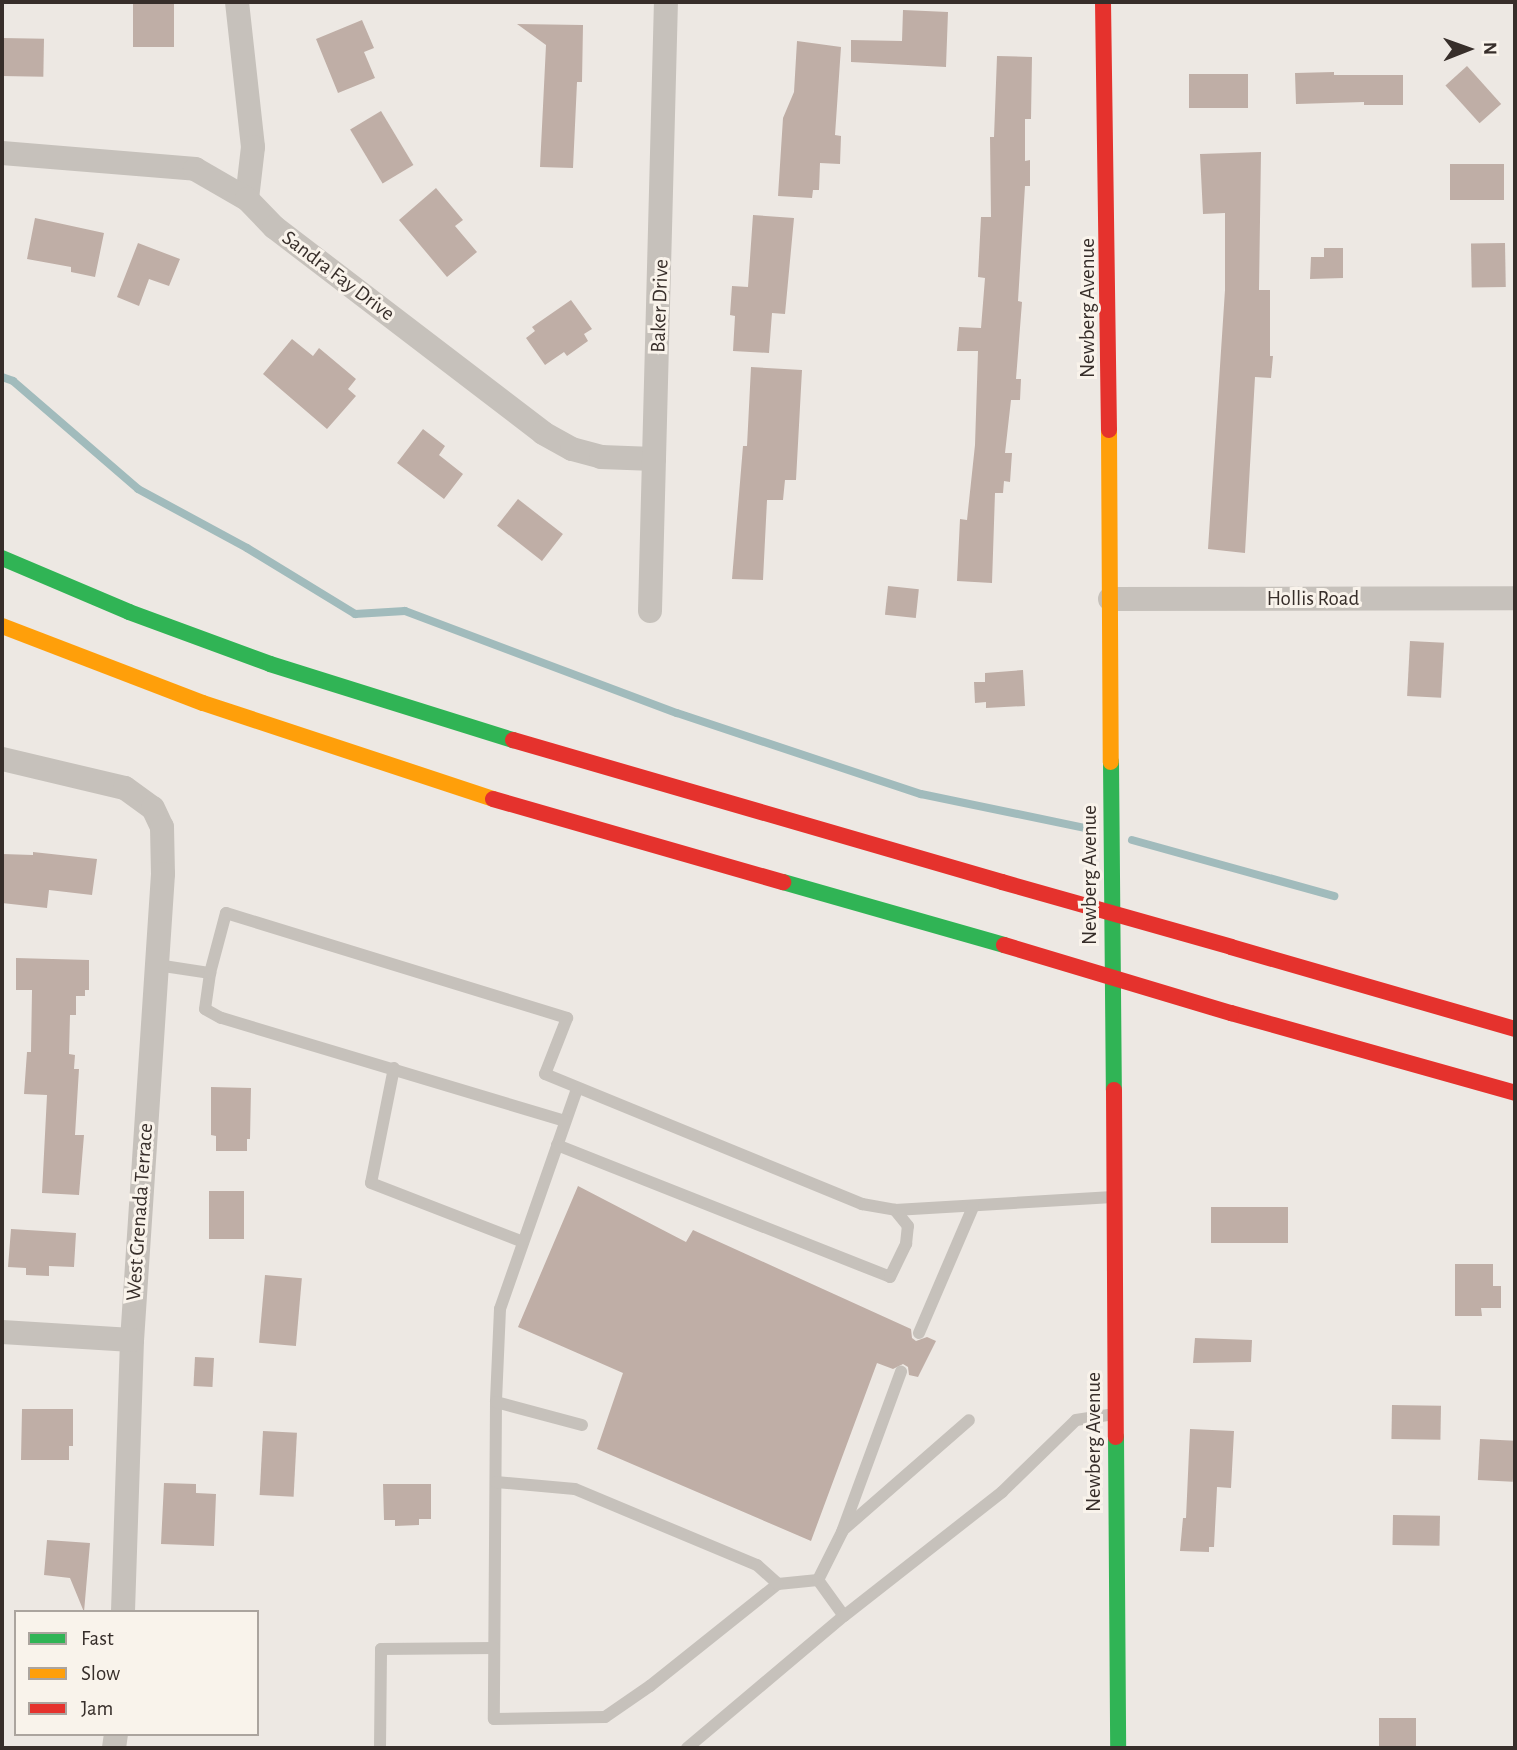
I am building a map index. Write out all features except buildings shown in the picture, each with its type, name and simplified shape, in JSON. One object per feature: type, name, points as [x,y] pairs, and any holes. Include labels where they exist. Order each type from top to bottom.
[{"type":"main road","name":"Newberg Avenue","points":[[1103,2],[1107,115],[1118,1748]]},
{"type":"main road","points":[[2,558],[129,612],[270,664],[531,746],[1515,1029]]},
{"type":"main road","points":[[2,626],[203,704],[470,792],[1515,1093]]},
{"type":"street","points":[[237,2],[253,147],[247,198]]},
{"type":"street","name":"Baker Drive","points":[[650,611],[666,2]]},
{"type":"street","name":"Sandra Fay Drive","points":[[2,153],[195,169],[247,198],[274,227],[543,433],[572,449],[601,457],[654,458]]},
{"type":"street","name":"Hollis Road","points":[[1110,598],[1515,598]]},
{"type":"street","name":"West Grenada Terrace","points":[[2,759],[125,788],[142,798],[157,814],[162,827],[163,874],[132,1339],[123,1610]]},
{"type":"street","points":[[2,1332],[132,1339]]},
{"type":"lane","points":[[565,1121],[221,1018],[205,1009],[209,973],[226,914],[567,1018],[545,1074],[862,1204],[895,1210],[1113,1197]]},
{"type":"lane","points":[[157,965],[209,973]]},
{"type":"lane","points":[[394,1068],[371,1184],[523,1242]]},
{"type":"lane","points":[[577,1089],[500,1309],[496,1402],[494,1719],[605,1717],[650,1686],[778,1584],[818,1580]]},
{"type":"lane","points":[[557,1145],[890,1277],[906,1244],[908,1226],[895,1210]]},
{"type":"lane","points":[[919,1333],[973,1207]]},
{"type":"lane","points":[[818,1580],[842,1532],[901,1372]]},
{"type":"lane","points":[[496,1402],[582,1425]]},
{"type":"lane","points":[[687,1748],[844,1616],[1002,1492],[1076,1420],[1114,1414]]},
{"type":"lane","points":[[842,1532],[970,1420]]},
{"type":"lane","points":[[496,1482],[575,1489],[757,1565],[778,1584]]},
{"type":"lane","points":[[818,1580],[844,1616]]},
{"type":"lane","points":[[380,1748],[381,1649],[494,1648]]},
{"type":"waterway","points":[[2,377],[13,381],[138,489],[247,548],[355,614],[405,611],[677,713],[921,794],[1090,829]]},
{"type":"waterway","points":[[1132,840],[1334,896]]},
{"type":"traffic: fast","points":[[2,558],[129,612],[270,664],[513,740]]},
{"type":"traffic: fast","points":[[1111,762],[1114,1090]]},
{"type":"traffic: fast","points":[[783,882],[1004,945]]},
{"type":"traffic: fast","points":[[1116,1437],[1118,1748]]},
{"type":"traffic: slow","points":[[1109,430],[1111,762]]},
{"type":"traffic: slow","points":[[2,626],[203,703],[493,799]]},
{"type":"traffic: jam","points":[[1103,2],[1109,430]]},
{"type":"traffic: jam","points":[[513,740],[1002,882]]},
{"type":"traffic: jam","points":[[493,799],[783,882]]},
{"type":"traffic: jam","points":[[1002,882],[1231,947]]},
{"type":"traffic: jam","points":[[1004,945],[1231,1013]]},
{"type":"traffic: jam","points":[[1231,947],[1515,1029]]},
{"type":"traffic: jam","points":[[1231,1013],[1515,1093]]},
{"type":"traffic: jam","points":[[1114,1090],[1116,1437]]}]
